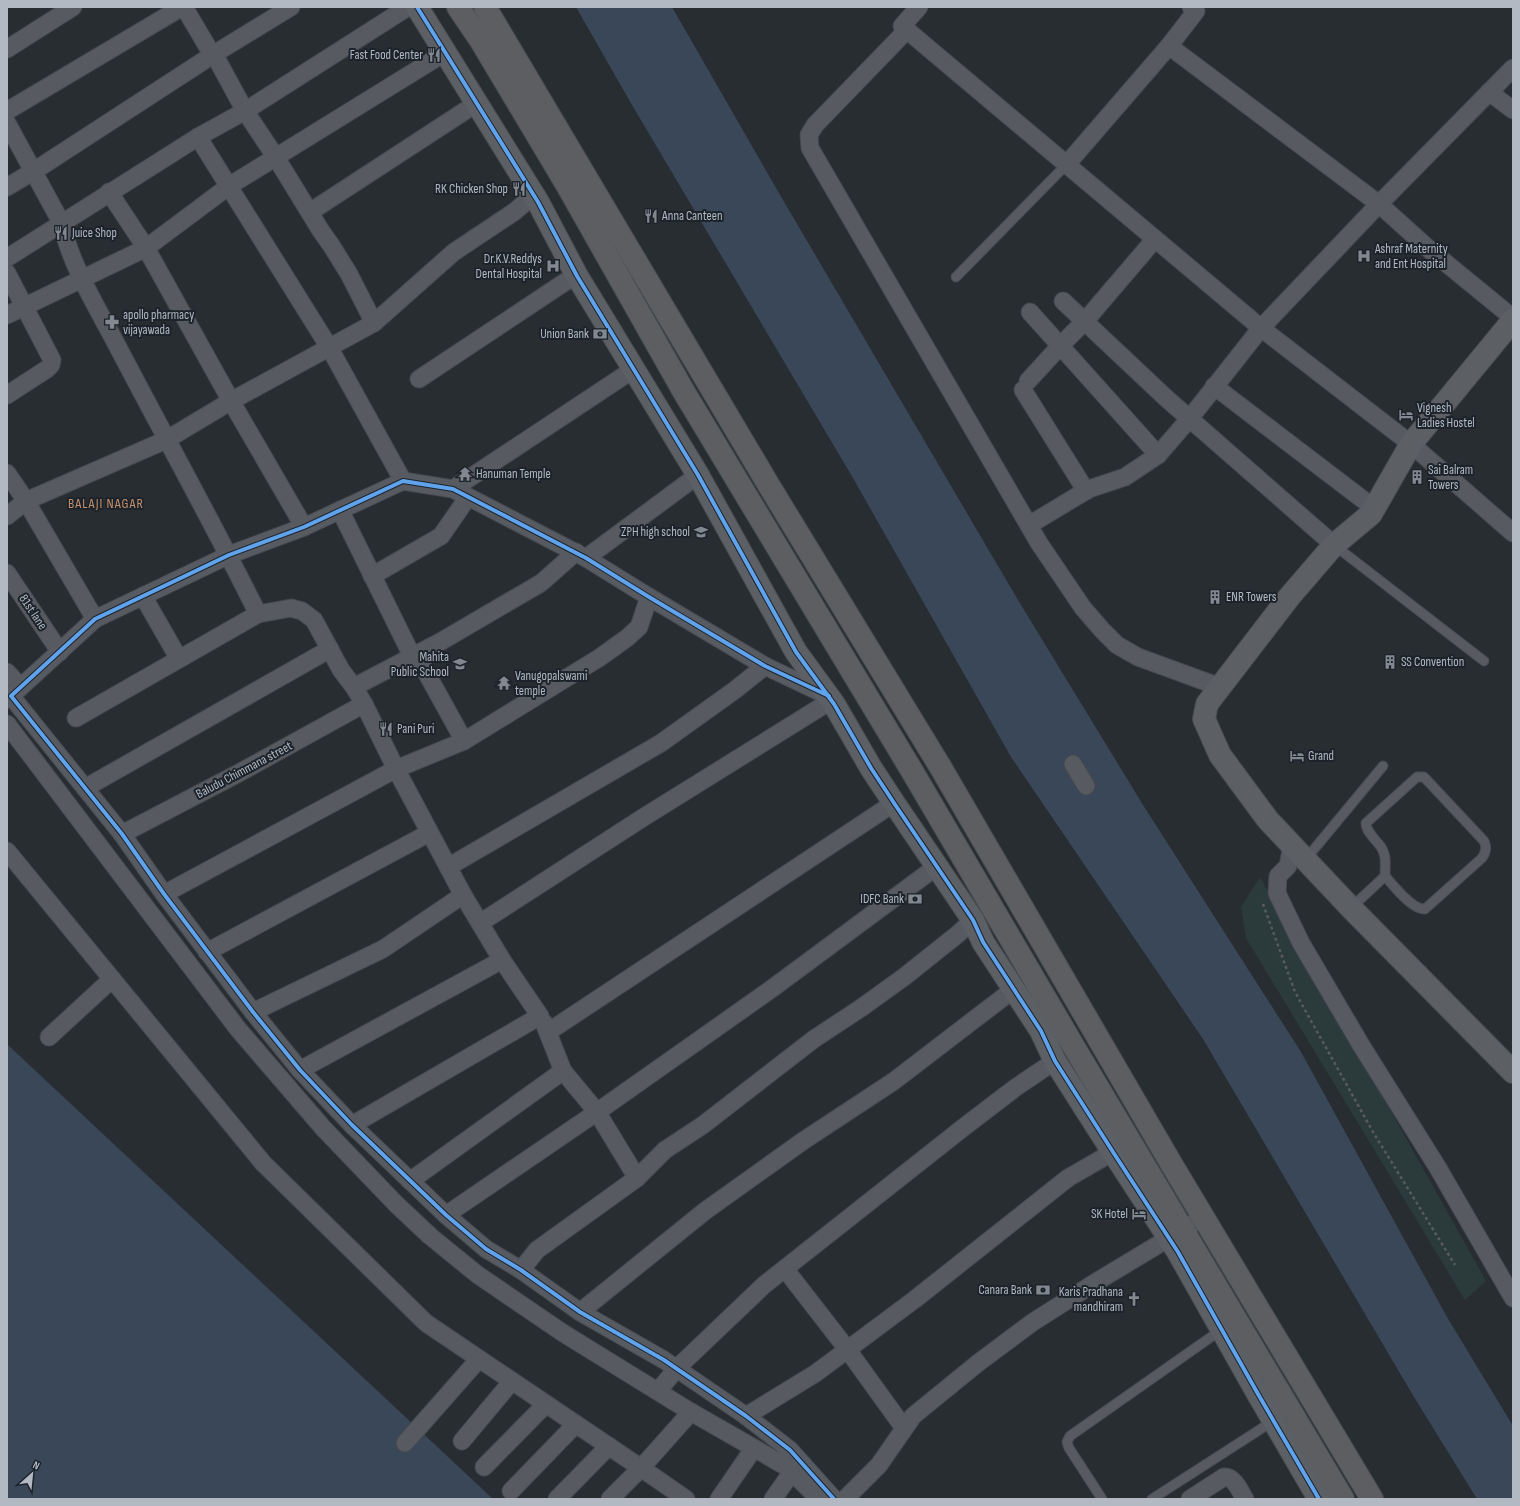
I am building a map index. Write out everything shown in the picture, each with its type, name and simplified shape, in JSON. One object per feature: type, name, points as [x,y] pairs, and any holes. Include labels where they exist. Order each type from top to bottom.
[{"type":"highway","points":[[458,7],[481,41],[567,185],[684,392],[908,765],[1074,1047],[1177,1234],[1343,1499]]},
{"type":"highway","points":[[485,7],[772,491],[941,768],[1021,908],[1372,1499]]},
{"type":"street","points":[[7,49],[72,7]]},
{"type":"street","points":[[7,187],[214,54],[291,7]]},
{"type":"street","points":[[7,258],[198,137],[245,111],[388,12],[408,7]]},
{"type":"street","points":[[417,7],[534,195],[577,276],[698,474],[796,652],[831,698],[871,768],[973,920],[983,942],[1042,1031],[1055,1061],[1113,1152],[1177,1234],[1221,1330],[1319,1499]]},
{"type":"street","points":[[919,7],[902,26],[1261,328],[1411,444],[1513,533]]},
{"type":"street","points":[[1067,164],[1169,46],[1196,11],[1191,7]]},
{"type":"street","points":[[7,111],[186,8],[210,50],[214,54],[245,111],[349,274],[374,323]]},
{"type":"street","points":[[907,30],[815,125],[809,135],[810,148],[1039,543],[1083,608],[1117,645],[1138,657],[1220,687]]},
{"type":"street","points":[[1169,46],[1379,204],[1430,250],[1513,319],[1411,444],[1371,514],[1334,546],[1290,596],[1207,704],[1204,719],[1220,755],[1268,820],[1351,908],[1513,1072]]},
{"type":"street","points":[[7,315],[146,248],[229,186],[275,156],[446,52]]},
{"type":"street","points":[[1029,525],[1086,491],[1104,483],[1125,477],[1158,455],[1190,418],[1261,328],[1379,204],[1513,68]]},
{"type":"street","points":[[1489,92],[1513,110]]},
{"type":"street","points":[[310,212],[476,103]]},
{"type":"street","points":[[7,123],[62,224],[67,242],[83,279],[166,440],[229,555],[258,614]]},
{"type":"street","points":[[198,137],[328,347],[403,481]]},
{"type":"street","points":[[109,192],[146,248],[230,401],[304,527]]},
{"type":"street","points":[[7,516],[26,501],[166,440],[230,401],[374,323],[454,252],[514,212],[534,195]]},
{"type":"street","points":[[1086,491],[1026,386],[1061,345],[1085,321],[1155,239]]},
{"type":"street","points":[[7,273],[52,360],[51,364],[46,369],[7,395]]},
{"type":"street","points":[[419,379],[565,282],[577,276]]},
{"type":"street","points":[[1063,301],[1190,418],[1334,546]]},
{"type":"street","points":[[1030,312],[1158,455]]},
{"type":"street","points":[[453,489],[634,369]]},
{"type":"street","points":[[1214,386],[1374,508]]},
{"type":"street","points":[[7,473],[26,501],[95,619]]},
{"type":"street","points":[[354,687],[541,583],[698,474]]},
{"type":"street","points":[[9,699],[95,619],[229,555],[304,527],[403,481],[453,489],[581,555],[765,666],[831,698]]},
{"type":"street","points":[[372,576],[441,536],[468,497]]},
{"type":"street","points":[[340,510],[372,576],[414,655],[464,741]]},
{"type":"street","name":"81st lane","points":[[7,573],[60,652]]},
{"type":"street","points":[[143,596],[179,659]]},
{"type":"street","points":[[164,894],[396,769],[464,741],[599,658],[627,638],[640,627],[649,597]]},
{"type":"street","points":[[76,718],[258,614],[291,608],[302,611],[314,620],[341,670],[354,687],[364,704],[396,769],[463,896],[502,960],[540,1016],[548,1032],[563,1071],[597,1112],[637,1178]]},
{"type":"street","points":[[85,788],[330,649]]},
{"type":"street","points":[[448,867],[661,744],[735,690],[765,666]]},
{"type":"street","points":[[7,672],[15,682],[9,699]]},
{"type":"street","points":[[480,923],[831,698]]},
{"type":"street","points":[[9,699],[122,834],[164,894],[253,1012],[300,1070],[352,1125],[446,1215],[486,1249],[521,1270],[580,1312],[677,1368],[746,1416],[790,1450],[834,1499]]},
{"type":"street","name":"Baludu Chimmana street","points":[[122,834],[244,770],[364,704]]},
{"type":"street","points":[[7,724],[238,1029],[324,1129],[396,1204],[430,1236],[478,1275],[563,1333],[691,1412],[787,1467],[819,1499]]},
{"type":"street","points":[[1074,764],[1086,786]]},
{"type":"street","points":[[548,1032],[894,803]]},
{"type":"street","points":[[207,952],[430,833]]},
{"type":"street","points":[[7,851],[263,1163],[426,1323],[686,1499]]},
{"type":"street","points":[[1299,852],[1278,876],[1276,893],[1292,925],[1361,1045],[1438,1168],[1513,1298]]},
{"type":"street","points":[[446,1215],[597,1112],[770,990],[936,867]]},
{"type":"street","points":[[253,1012],[383,949],[463,896]]},
{"type":"street","points":[[521,1270],[537,1250],[637,1178],[665,1150],[703,1126],[814,1039],[862,1008],[904,977],[958,934],[973,920]]},
{"type":"street","points":[[300,1070],[502,960]]},
{"type":"street","points":[[49,1037],[112,979]]},
{"type":"street","points":[[580,1312],[704,1211],[803,1141],[894,1080],[1014,989]]},
{"type":"street","points":[[352,1125],[540,1016]]},
{"type":"street","points":[[658,1391],[677,1368],[764,1285],[964,1127],[1015,1088],[1055,1061]]},
{"type":"street","points":[[410,1181],[563,1071]]},
{"type":"street","points":[[746,1416],[816,1373],[914,1300],[1068,1178],[1113,1152]]},
{"type":"street","points":[[845,1499],[879,1465],[913,1416],[978,1363],[1033,1322],[1204,1217]]},
{"type":"street","points":[[785,1269],[847,1349],[904,1428]]},
{"type":"street","points":[[405,1443],[479,1359]]},
{"type":"street","points":[[462,1441],[512,1381]]},
{"type":"street","points":[[484,1467],[546,1404]]},
{"type":"street","points":[[610,1499],[641,1468],[691,1412]]},
{"type":"street","points":[[511,1491],[576,1424]]},
{"type":"street","points":[[557,1499],[609,1446]]},
{"type":"street","points":[[719,1499],[754,1448]]},
{"type":"street","points":[[773,1499],[792,1472]]},
{"type":"street","points":[[1190,1499],[1224,1477],[1228,1476],[1232,1479],[1245,1499]]},
{"type":"lane","points":[[956,277],[1067,164]]},
{"type":"lane","points":[[1334,546],[1484,661]]},
{"type":"lane","points":[[1299,852],[1383,766]]},
{"type":"lane","points":[[1351,908],[1385,876],[1385,856],[1382,848],[1367,829],[1366,823],[1417,777],[1424,777],[1484,841],[1486,846],[1485,853],[1482,858],[1425,909],[1414,906],[1385,876]]},
{"type":"lane","points":[[1102,1499],[1069,1448],[1068,1442],[1070,1436],[1221,1330]]},
{"type":"lane","points":[[1152,1499],[1273,1421]]},
{"type":"path","points":[[1263,904],[1294,992],[1373,1132],[1455,1265]]},
{"type":"shaded area","points":[[1260,877],[1486,1281],[1465,1300],[1246,938],[1241,907]]},
{"type":"water","points":[[576,7],[672,7],[783,200],[1018,600],[1143,805],[1301,1052],[1447,1317],[1513,1426],[1513,1499],[1477,1499],[1414,1397],[1203,1039],[1011,757],[853,478],[632,105]]},
{"type":"water","points":[[7,1044],[9,1046],[493,1499],[7,1499]]},
{"type":"cycle path","points":[[417,7],[538,202],[577,276],[698,475],[796,652],[834,704],[871,768],[973,920],[983,942],[1041,1031],[1055,1061],[1178,1252],[1319,1499]]},
{"type":"cycle path","points":[[829,696],[765,666],[586,558],[453,489],[403,481],[304,527],[229,555],[95,619],[11,696],[122,834],[164,894],[253,1012],[300,1070],[352,1125],[446,1215],[486,1249],[521,1270],[580,1312],[664,1360],[746,1416],[790,1450],[834,1499]]},
{"type":"place","name":"Fast Food Center","points":[[434,55]]},
{"type":"place","name":"RK Chicken Shop","points":[[519,189]]},
{"type":"place","name":"Anna Canteen","points":[[651,216]]},
{"type":"place","name":"Juice Shop","points":[[61,233]]},
{"type":"place","name":"Ashraf Maternity and Ent Hospital","points":[[1364,256]]},
{"type":"place","name":"Dr.K.V.Reddys Dental Hospital","points":[[553,266]]},
{"type":"place","name":"apollo pharmacy vijayawada","points":[[112,322]]},
{"type":"place","name":"Union Bank","points":[[600,334]]},
{"type":"place","name":"Vignesh Ladies Hostel","points":[[1406,415]]},
{"type":"place","name":"Hanuman Temple","points":[[465,474]]},
{"type":"place","name":"Sai Balram Towers","points":[[1417,477]]},
{"type":"place","name":"ZPH high school","points":[[701,532]]},
{"type":"place","name":"ENR Towers","points":[[1215,597]]},
{"type":"place","name":"SS Convention","points":[[1390,662]]},
{"type":"place","name":"Mahita Public School","points":[[460,664]]},
{"type":"place","name":"Vanugopalswami temple","points":[[504,683]]},
{"type":"place","name":"Pani Puri","points":[[386,729]]},
{"type":"place","name":"Grand","points":[[1297,756]]},
{"type":"place","name":"IDFC Bank","points":[[915,899]]},
{"type":"place","name":"SK Hotel","points":[[1139,1214]]},
{"type":"place","name":"Canara Bank","points":[[1043,1290]]},
{"type":"place","name":"Karis Pradhana mandhiram","points":[[1134,1299]]},
{"type":"district","name":"BALAJI NAGAR","points":[[106,503]]}]
